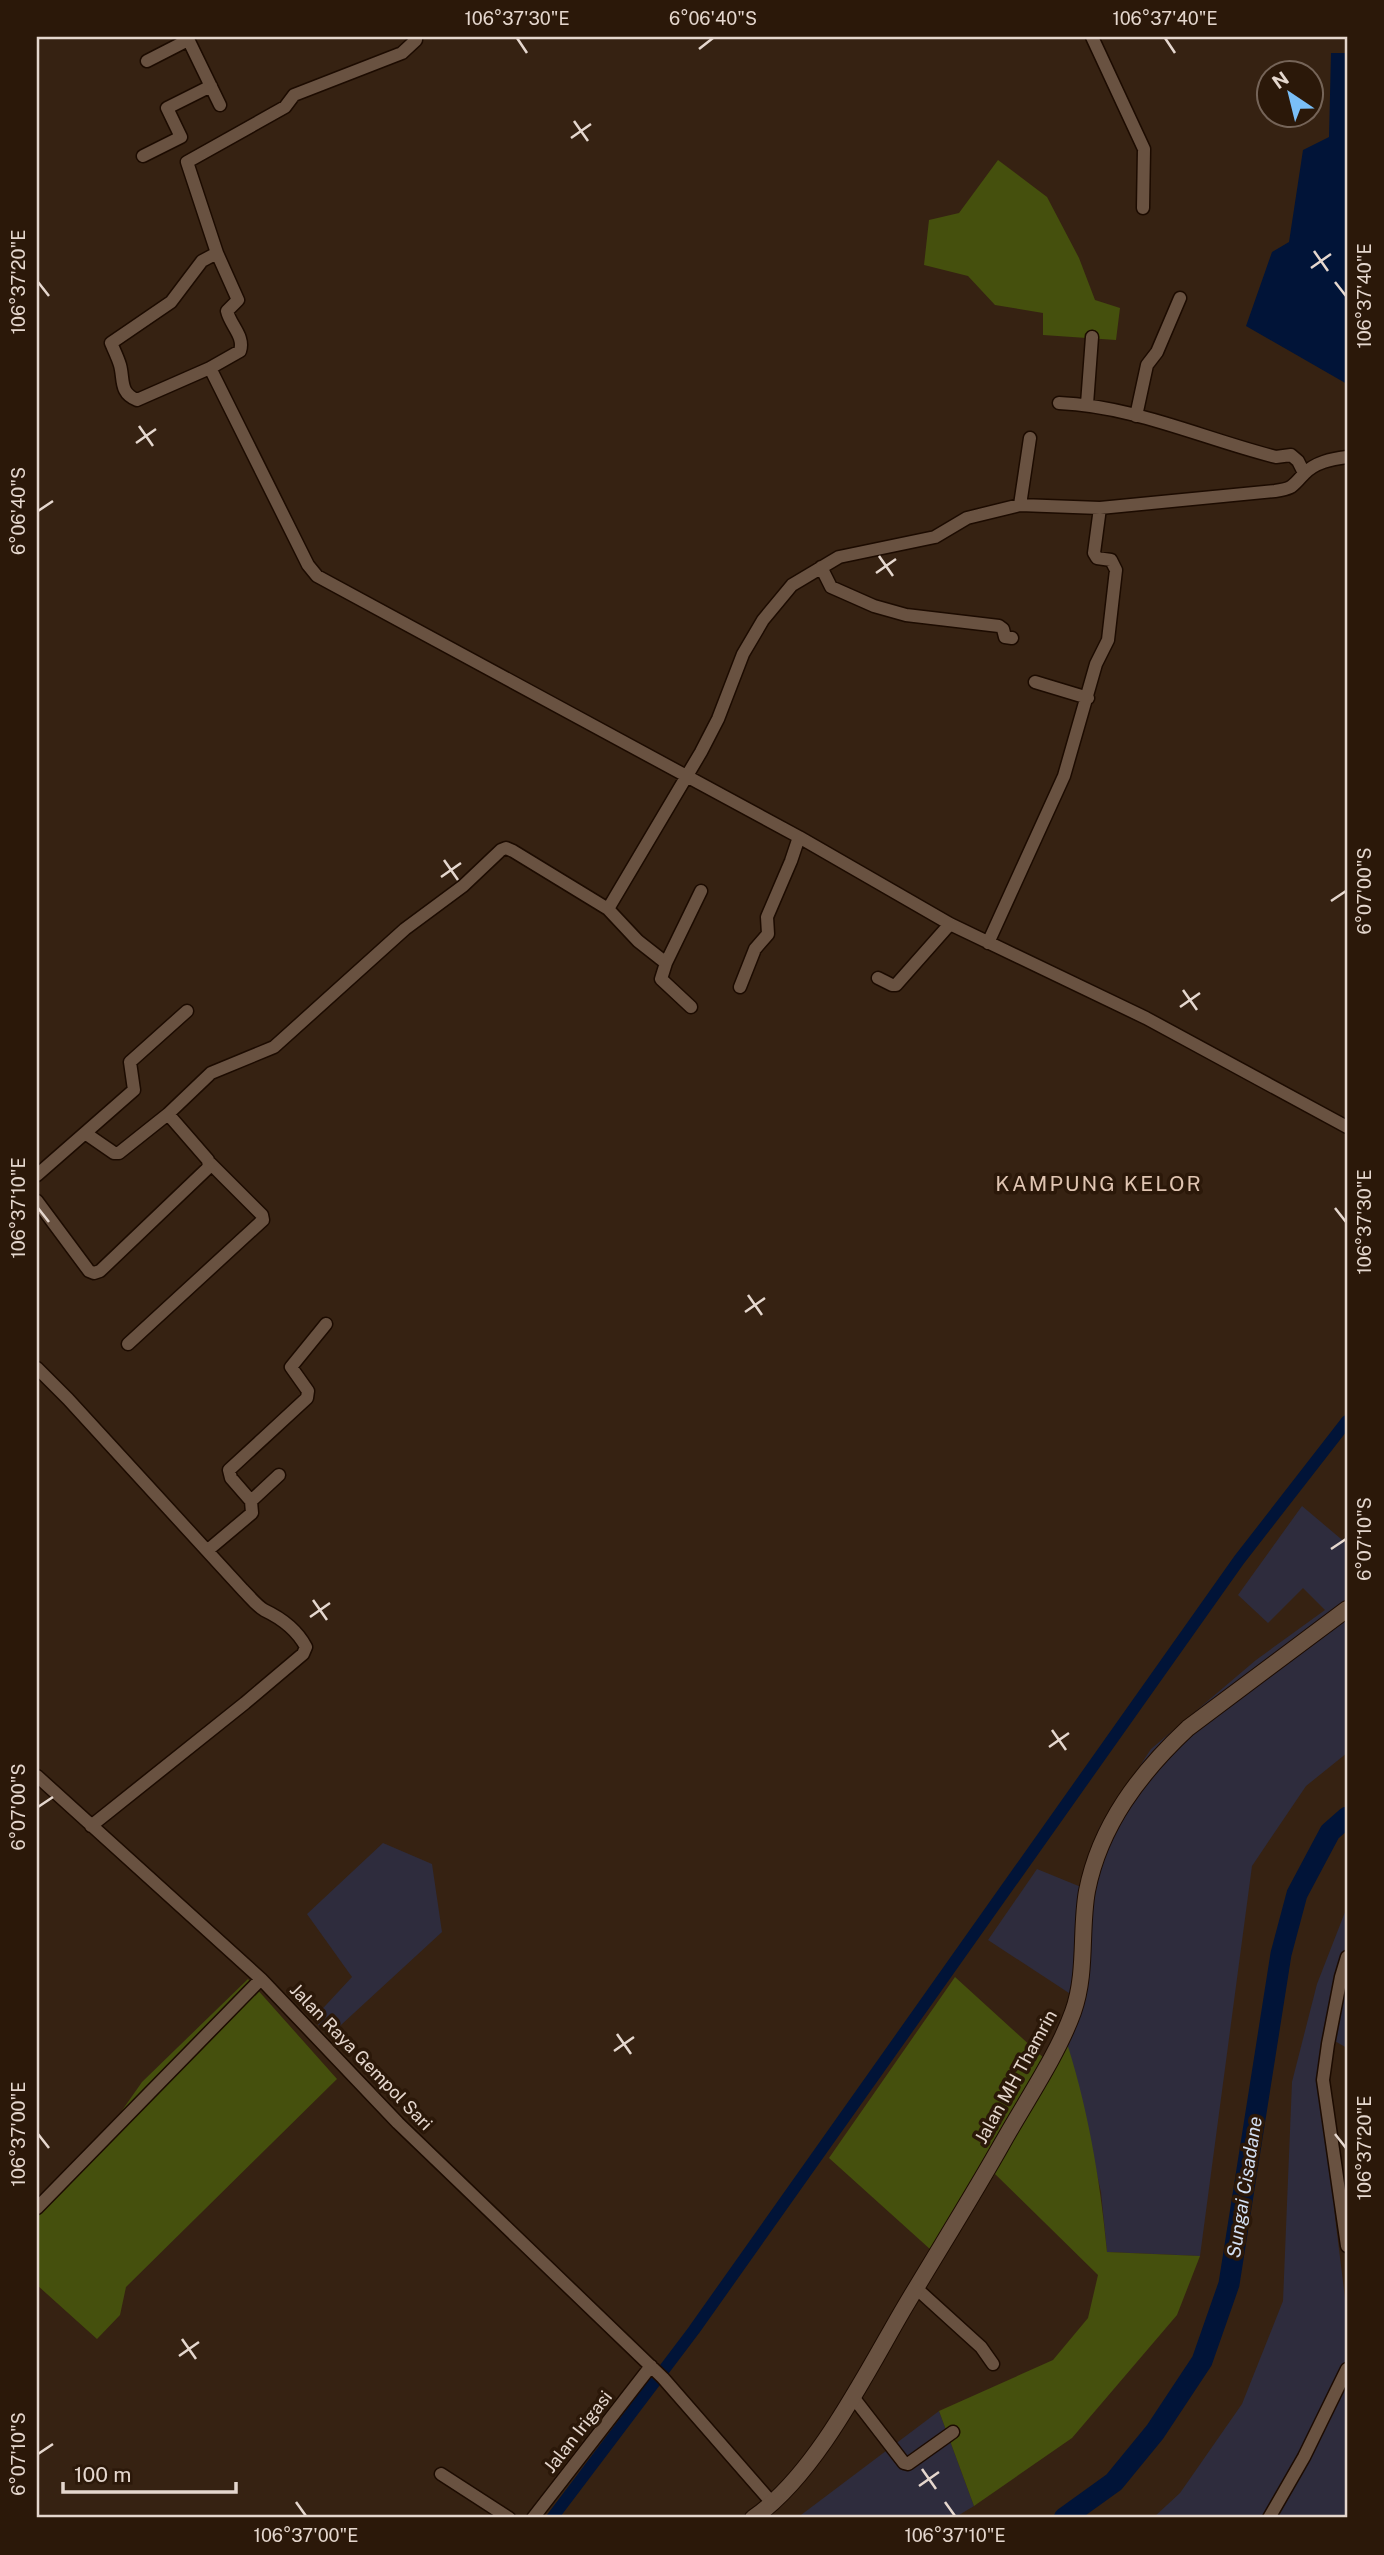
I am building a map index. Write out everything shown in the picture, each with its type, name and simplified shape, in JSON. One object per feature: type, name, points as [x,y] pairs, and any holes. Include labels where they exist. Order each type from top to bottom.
[{"type":"street","points":[[217,253],[202,261],[171,302],[111,343],[121,368],[124,389],[130,397],[137,400],[236,356],[242,345],[228,316],[228,309],[238,300],[217,253],[187,162],[285,107],[294,95],[402,52],[416,37]]},
{"type":"street","points":[[1092,37],[1144,149],[1143,208]]},
{"type":"street","points":[[147,61],[188,38],[220,105]]},
{"type":"street","points":[[143,156],[181,137],[167,107],[211,86]]},
{"type":"street","points":[[1136,415],[1147,365],[1157,352],[1181,298]]},
{"type":"street","points":[[1087,404],[1092,337]]},
{"type":"street","points":[[210,368],[308,565],[317,576],[799,837],[950,924],[1146,1018],[1347,1127]]},
{"type":"street","points":[[1059,403],[1087,404],[1136,415],[1276,457],[1291,455],[1298,461],[1304,473]]},
{"type":"street","points":[[1020,505],[1030,438]]},
{"type":"street","points":[[608,909],[718,719],[743,654],[762,620],[792,584],[839,556],[935,537],[967,518],[1020,505],[1100,508],[1275,491],[1297,484],[1304,473],[1320,463],[1347,457]]},
{"type":"street","points":[[988,943],[1064,776],[1096,664],[1108,640],[1116,570],[1111,560],[1097,558],[1094,553],[1100,508]]},
{"type":"street","points":[[821,567],[831,587],[873,606],[906,615],[999,626],[1005,637],[1012,638]]},
{"type":"street","points":[[1035,682],[1088,698]]},
{"type":"street","points":[[740,987],[755,949],[768,934],[766,916],[791,862],[799,837]]},
{"type":"street","points":[[85,1133],[114,1153],[119,1153],[168,1114],[211,1073],[274,1047],[405,929],[463,886],[506,848],[608,909],[638,941],[666,963]]},
{"type":"street","points":[[691,1007],[661,980],[666,963],[701,891]]},
{"type":"street","points":[[878,978],[896,985],[950,924]]},
{"type":"street","points":[[37,1175],[134,1090],[130,1062],[187,1011]]},
{"type":"street","points":[[128,1344],[263,1220],[262,1215],[210,1163],[168,1114]]},
{"type":"street","points":[[37,1201],[89,1271],[100,1272],[207,1169],[210,1163]]},
{"type":"street","points":[[208,1550],[252,1513],[251,1501],[231,1478],[229,1470],[307,1398],[308,1391],[291,1367],[326,1324]]},
{"type":"street","points":[[37,1368],[262,1608],[299,1635],[306,1650],[245,1703],[91,1826]]},
{"type":"street","points":[[251,1501],[279,1475]]},
{"type":"street","name":"Jalan MH Thamrin","points":[[753,2518],[774,2504],[803,2471],[853,2396],[963,2213],[1061,2038],[1078,1997],[1087,1892],[1107,1830],[1120,1807],[1167,1748],[1188,1728],[1347,1609]]},
{"type":"street","name":"Jalan Raya Gempol Sari","points":[[37,1776],[261,1979],[398,2123],[656,2371],[774,2504]]},
{"type":"street","points":[[1347,1956],[1328,2044],[1324,2080],[1347,2240]]},
{"type":"street","points":[[37,2208],[261,1979]]},
{"type":"street","points":[[916,2288],[981,2347],[993,2364]]},
{"type":"street","points":[[1269,2518],[1304,2457],[1347,2369]]},
{"type":"street","name":"Jalan Irigasi","points":[[533,2518],[656,2371]]},
{"type":"street","points":[[853,2396],[904,2463],[908,2464],[953,2432]]},
{"type":"street","points":[[441,2474],[509,2518]]},
{"type":"shaded area","points":[[1302,1506],[1347,1544],[1347,1753],[1306,1786],[1252,1866],[1200,2256],[1107,2252],[1101,2192],[1063,2031],[1072,1995],[988,1940],[1037,1869],[1081,1887],[1099,1828],[1151,1749],[1256,1660],[1325,1610],[1303,1588],[1268,1623],[1238,1595]]},
{"type":"shaded area","points":[[383,1843],[432,1864],[442,1932],[329,2036],[313,2019],[352,1977],[307,1914]]},
{"type":"shaded area","points":[[1347,1907],[1347,2048],[1333,2040],[1326,2082],[1335,2217],[1347,2314],[1347,2518],[1153,2518],[1180,2493],[1242,2404],[1283,2301],[1292,2082],[1317,1984]]},
{"type":"shaded area","points":[[939,2411],[974,2506],[954,2518],[797,2518]]},
{"type":"green space","points":[[998,160],[1047,197],[1079,258],[1095,300],[1120,308],[1116,340],[1043,335],[1043,313],[995,305],[968,276],[924,265],[929,220],[959,213]]},
{"type":"green space","points":[[955,1977],[1045,2059],[1063,2031],[1091,2140],[1107,2252],[1200,2256],[1177,2315],[1072,2438],[974,2506],[939,2411],[1053,2360],[1088,2318],[1098,2275],[995,2174],[941,2259],[829,2158]]},
{"type":"green space","points":[[248,1979],[337,2079],[126,2287],[120,2315],[97,2339],[37,2285],[37,2200],[109,2129],[142,2082]]},
{"type":"water","points":[[1331,53],[1347,53],[1347,384],[1246,326],[1272,252],[1289,242],[1303,150],[1329,137]]},
{"type":"waterway","points":[[552,2518],[694,2330],[1239,1560],[1347,1421]]},
{"type":"waterway","name":"Sungai Cisadane","points":[[1064,2518],[1114,2482],[1155,2432],[1202,2361],[1229,2284],[1281,1954],[1297,1894],[1330,1832],[1347,1817]]},
{"type":"district","name":"KAMPUNG KELOR","points":[[1099,1184]]}]
